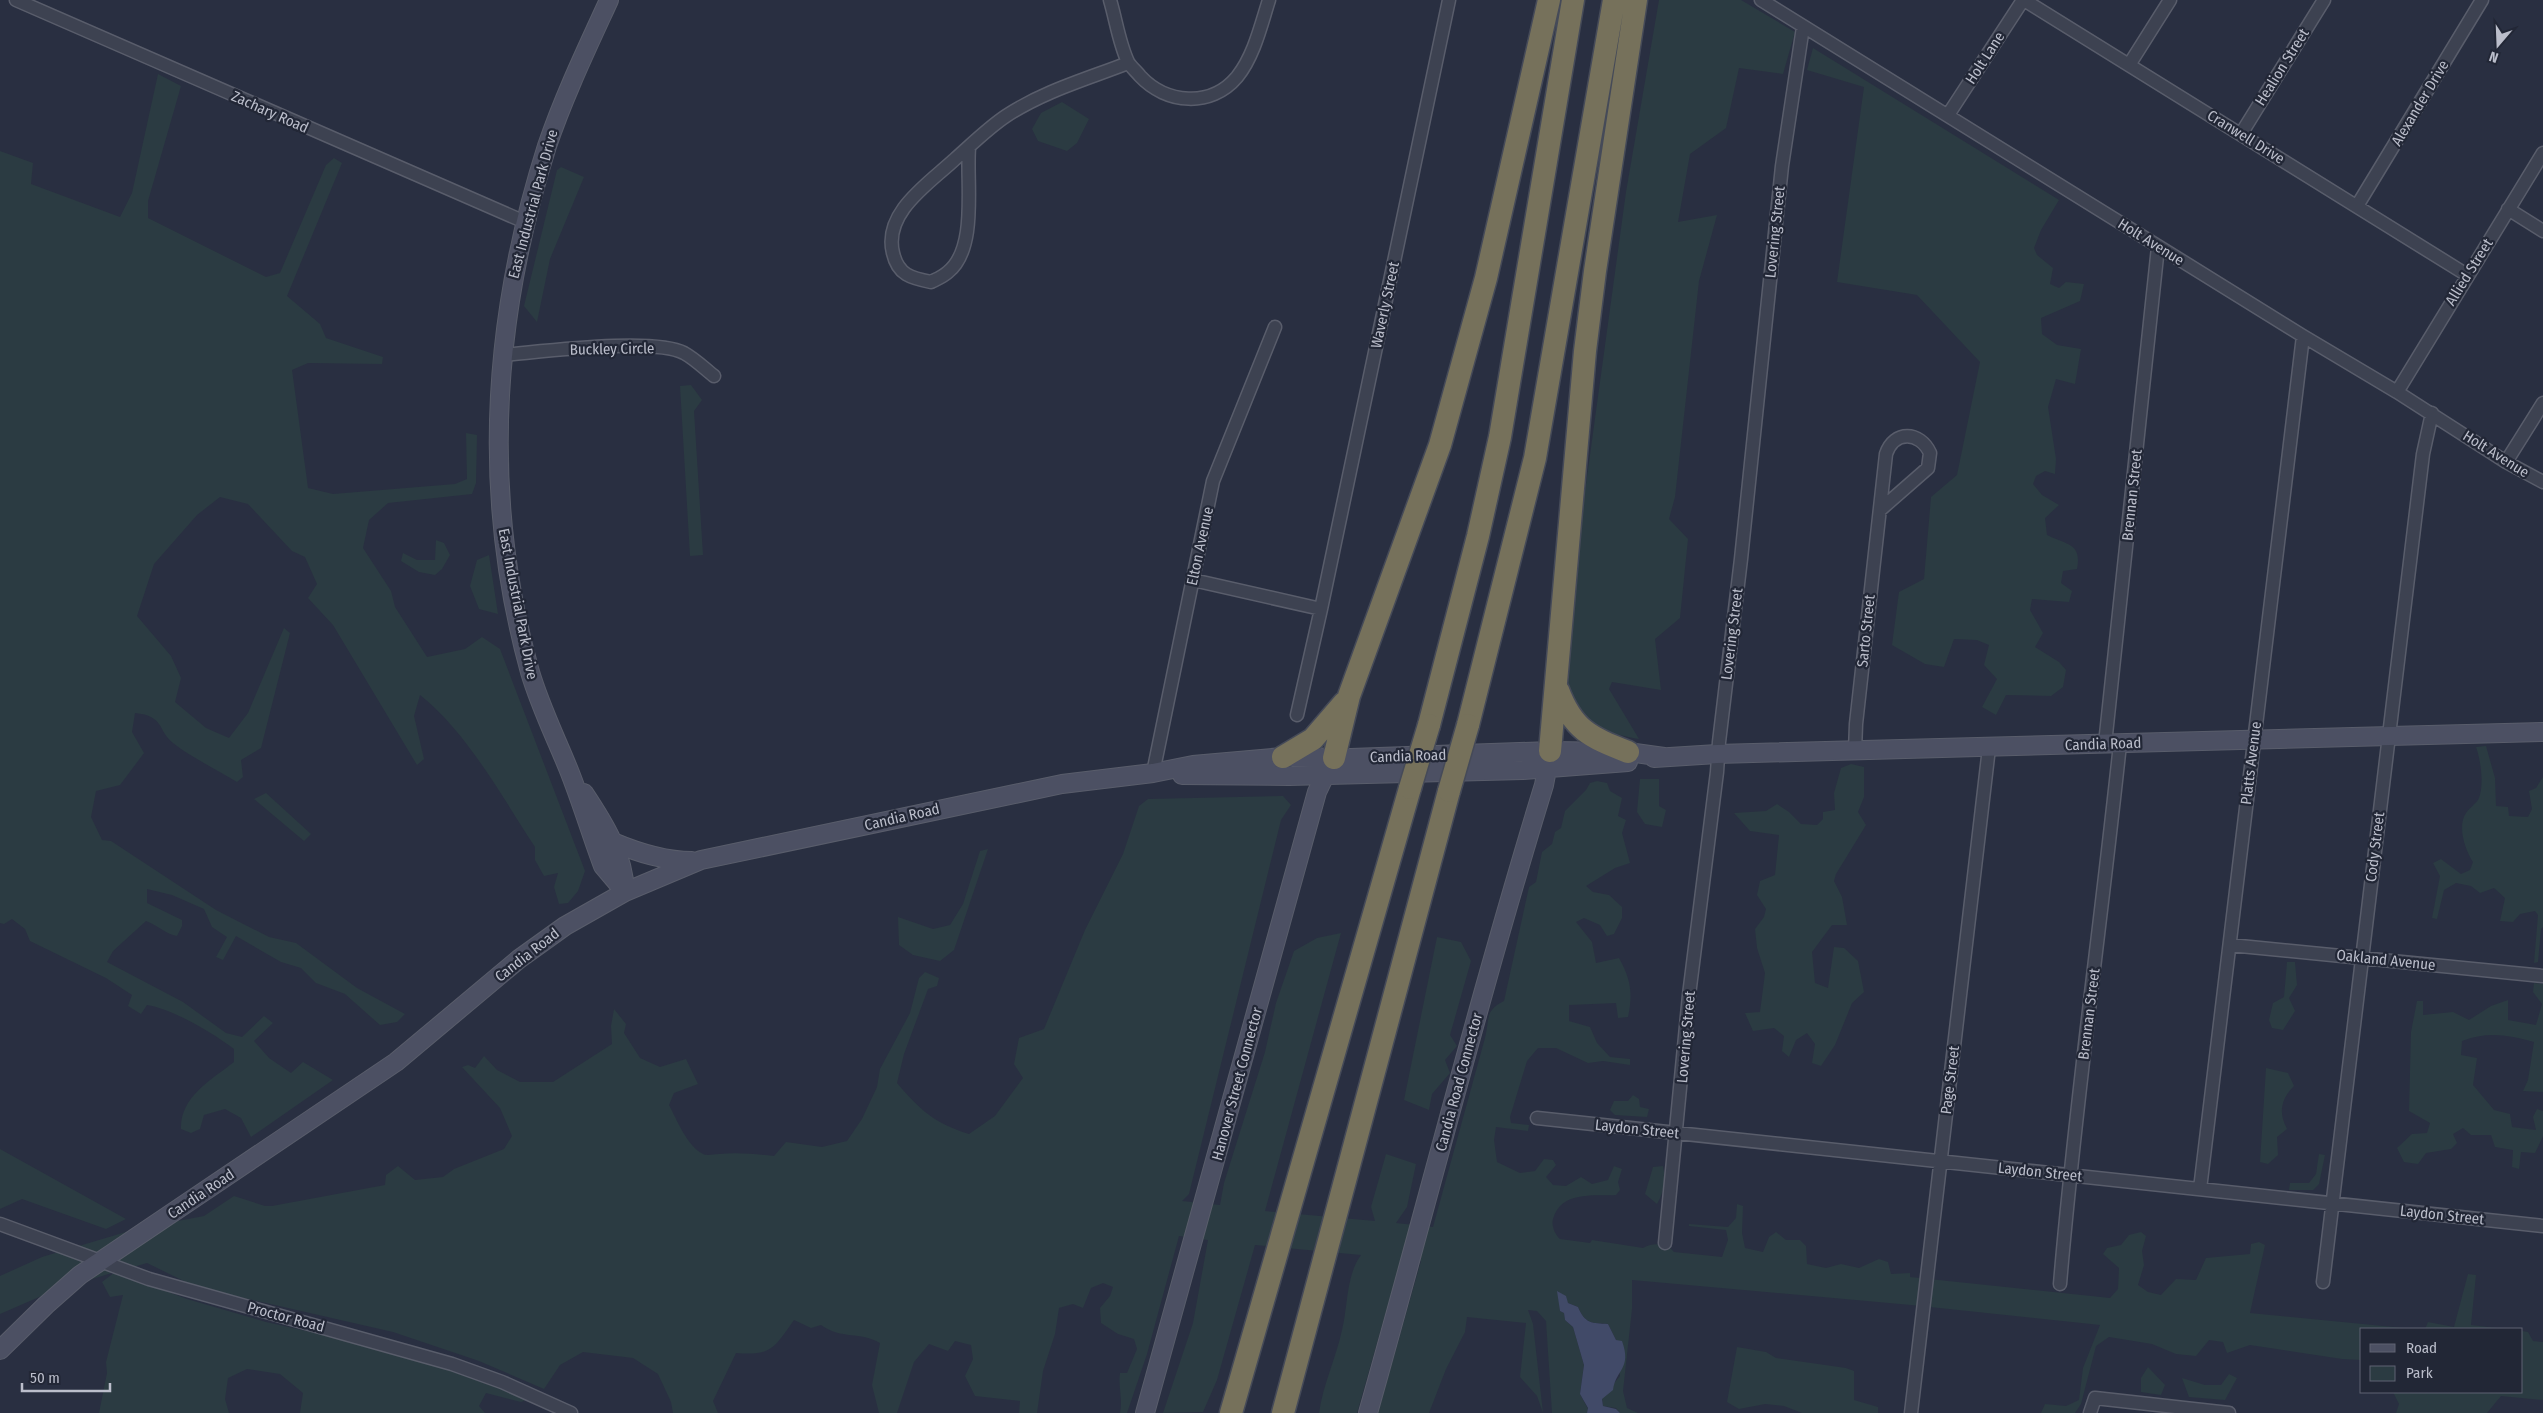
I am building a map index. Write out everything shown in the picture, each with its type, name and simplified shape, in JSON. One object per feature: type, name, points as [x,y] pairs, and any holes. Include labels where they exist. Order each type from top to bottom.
[{"type":"highway","points":[[1329,766],[1349,696],[1440,444],[1486,278],[1549,0]]},
{"type":"highway","points":[[1231,1413],[1428,725],[1478,536],[1500,437],[1573,0]]},
{"type":"highway","points":[[1283,1413],[1468,725],[1535,458],[1614,0]]},
{"type":"highway","points":[[1549,760],[1557,688],[1585,351],[1595,271],[1636,0]]},
{"type":"highway","points":[[1557,688],[1569,715],[1580,729],[1602,742],[1628,752]]},
{"type":"highway","points":[[1283,757],[1313,739],[1349,696]]},
{"type":"main road","name":"East Industrial Park Drive","points":[[609,0],[559,114],[525,222],[513,279],[502,356],[498,467],[506,554],[530,671],[549,727],[569,769],[613,842],[624,874],[625,892]]},
{"type":"main road","name":"Candia Road","points":[[1153,773],[1194,776],[1329,766],[1549,760],[1627,763],[1664,757],[1717,754],[1855,752],[2543,732]]},
{"type":"main road","name":"Candia Road","points":[[1549,760],[1628,752],[1664,757]]},
{"type":"main road","name":"Candia Road","points":[[0,1350],[60,1291],[100,1261],[357,1090],[417,1046],[535,947],[596,906],[625,892],[701,860],[1053,785],[1153,773],[1193,765],[1283,757],[1329,766]]},
{"type":"main road","name":"Candia Road Connector","points":[[1368,1413],[1417,1240],[1458,1080],[1549,760]]},
{"type":"main road","name":"Hanover Street Connector","points":[[1145,1413],[1317,792],[1329,766]]},
{"type":"main road","name":"East Industrial Park Drive","points":[[569,769],[603,866],[625,892]]},
{"type":"main road","points":[[613,842],[639,853],[671,861],[701,860]]},
{"type":"street","name":"Zachary Road","points":[[16,0],[525,222]]},
{"type":"street","points":[[1110,0],[1128,63],[1152,89],[1176,98],[1198,98],[1216,93],[1237,77],[1251,54],[1269,0]]},
{"type":"street","name":"Waverly Street","points":[[1296,715],[1321,610],[1449,0]]},
{"type":"street","name":"Holt Avenue","points":[[1760,0],[2303,336],[2397,392],[2506,462],[2543,482]]},
{"type":"street","name":"Cranwell Drive","points":[[2024,0],[2467,274]]},
{"type":"street","name":"Holt Lane","points":[[1948,115],[2024,0]]},
{"type":"street","points":[[2129,65],[2170,0]]},
{"type":"street","name":"Healion Street","points":[[2241,134],[2324,0]]},
{"type":"street","name":"Alexander Drive","points":[[2357,206],[2482,0]]},
{"type":"street","name":"Lovering Street","points":[[1665,1243],[1690,995],[1718,772],[1717,754],[1741,559],[1782,166],[1803,27]]},
{"type":"street","points":[[969,148],[968,216],[966,237],[960,256],[950,272],[932,282],[910,278],[895,265],[890,244],[894,224],[905,207],[920,192],[969,148],[1005,116],[1030,102],[1078,81],[1128,63]]},
{"type":"street","name":"Allied Street","points":[[2397,392],[2467,274],[2543,153]]},
{"type":"street","points":[[2508,209],[2543,231]]},
{"type":"street","name":"Brennan Street","points":[[2060,1284],[2069,1175],[2090,1014],[2112,744],[2158,246]]},
{"type":"street","name":"Elton Avenue","points":[[1153,773],[1213,481],[1275,327]]},
{"type":"street","name":"Platts Avenue","points":[[2200,1189],[2303,336]]},
{"type":"street","name":"Buckley Circle","points":[[502,356],[578,349],[656,348],[684,353],[714,376]]},
{"type":"street","points":[[2506,462],[2543,403]]},
{"type":"street","name":"Cody Street","points":[[2323,1282],[2423,454],[2432,414]]},
{"type":"street","name":"Sarto Street","points":[[1855,752],[1856,724],[1880,510],[1888,447],[1900,437],[1915,437],[1922,440],[1930,453],[1928,468],[1880,510]]},
{"type":"street","points":[[1193,580],[1321,610]]},
{"type":"street","name":"Page Street","points":[[1911,1413],[1989,748]]},
{"type":"street","name":"Oakland Avenue","points":[[2230,945],[2543,976]]},
{"type":"street","name":"Laydon Street","points":[[1537,1118],[2543,1226]]},
{"type":"street","name":"Proctor Road","points":[[0,1224],[149,1278],[452,1364],[502,1382],[571,1413]]},
{"type":"street","points":[[2090,1413],[2095,1398],[2229,1413]]},
{"type":"green space","points":[[1659,0],[1741,0],[1795,32],[1783,74],[1739,68],[1726,128],[1690,154],[1678,222],[1717,215],[1699,281],[1675,497],[1669,519],[1688,539],[1680,618],[1655,639],[1661,690],[1612,682],[1609,689],[1639,739],[1601,729],[1582,717],[1570,697],[1567,682],[1580,528],[1626,192]]},
{"type":"green space","points":[[1813,48],[2059,200],[2041,230],[2034,248],[2037,255],[2053,268],[2050,284],[2059,288],[2066,282],[2084,284],[2080,301],[2041,318],[2042,334],[2057,345],[2081,349],[2075,384],[2056,379],[2048,407],[2056,459],[2055,474],[2045,471],[2036,476],[2033,484],[2042,495],[2059,505],[2045,518],[2047,535],[2067,543],[2075,549],[2078,560],[2077,569],[2063,571],[2061,583],[2072,591],[2069,602],[2032,599],[2030,610],[2043,633],[2035,647],[2059,662],[2066,670],[2063,687],[2051,696],[2006,695],[1996,715],[1982,707],[1997,679],[1984,665],[1989,645],[1977,640],[1954,639],[1944,667],[1925,664],[1892,645],[1899,592],[1924,579],[1931,497],[1957,475],[1980,362],[1917,295],[1837,282],[1864,87],[1807,70]]},
{"type":"green space","points":[[158,74],[181,86],[148,201],[148,218],[266,277],[280,273],[326,165],[334,158],[342,163],[287,296],[320,324],[326,338],[383,357],[382,364],[308,363],[292,370],[308,488],[333,494],[455,484],[467,479],[466,433],[477,435],[476,483],[472,494],[388,503],[369,520],[363,548],[391,591],[395,607],[427,657],[465,649],[482,637],[500,649],[585,871],[578,891],[568,903],[559,904],[554,887],[558,873],[544,876],[535,860],[535,847],[483,766],[453,727],[420,695],[414,716],[424,759],[417,765],[333,625],[308,598],[317,584],[305,557],[292,551],[248,504],[220,497],[197,515],[154,564],[137,616],[171,656],[181,678],[175,702],[206,728],[229,738],[248,713],[284,628],[290,633],[261,748],[241,760],[243,777],[237,782],[196,759],[173,743],[156,720],[135,713],[132,732],[144,753],[120,785],[96,791],[91,817],[102,840],[111,841],[216,910],[269,937],[296,943],[357,988],[405,1014],[397,1022],[380,1025],[345,994],[316,983],[301,968],[281,962],[236,936],[223,960],[216,957],[227,937],[212,927],[204,909],[172,895],[147,889],[147,903],[182,920],[182,926],[177,936],[146,921],[113,951],[107,962],[183,1002],[226,1033],[242,1037],[264,1016],[273,1023],[254,1041],[269,1058],[291,1073],[303,1062],[333,1080],[251,1137],[241,1118],[225,1109],[204,1115],[200,1129],[191,1133],[181,1129],[182,1118],[191,1098],[198,1090],[234,1062],[234,1049],[204,1029],[169,1011],[147,1005],[141,1014],[128,1006],[132,995],[106,978],[30,941],[25,929],[12,919],[4,924],[0,923],[0,151],[33,163],[31,184],[120,217],[132,193]]},
{"type":"green space","points":[[1062,102],[1089,119],[1077,143],[1067,151],[1038,141],[1032,129],[1041,113]]},
{"type":"green space","points":[[561,167],[584,177],[550,259],[537,322],[524,306],[557,170]]},
{"type":"green space","points":[[691,385],[702,400],[694,411],[703,555],[690,556],[680,386]]},
{"type":"green space","points":[[436,540],[444,543],[450,555],[442,569],[435,575],[419,572],[401,561],[403,553],[417,560],[435,560]]},
{"type":"green space","points":[[489,555],[498,614],[479,609],[470,586],[477,560]]},
{"type":"green space","points":[[2486,746],[2495,778],[2496,806],[2508,807],[2509,816],[2528,817],[2532,809],[2529,791],[2536,788],[2543,777],[2543,927],[2541,929],[2538,962],[2534,963],[2538,915],[2535,911],[2520,914],[2513,922],[2500,921],[2505,898],[2494,888],[2480,893],[2471,886],[2456,883],[2444,890],[2437,919],[2432,918],[2440,876],[2433,863],[2441,859],[2461,874],[2470,870],[2473,862],[2465,845],[2462,824],[2463,818],[2478,800],[2481,792],[2481,772],[2476,747]]},
{"type":"green space","points":[[1851,764],[1864,767],[1864,797],[1858,812],[1866,825],[1836,874],[1834,881],[1842,897],[1847,925],[1832,925],[1812,952],[1815,983],[1828,988],[1834,947],[1844,948],[1858,961],[1864,992],[1852,1003],[1835,1045],[1821,1066],[1812,1063],[1815,1044],[1807,1033],[1796,1040],[1789,1057],[1782,1051],[1784,1036],[1774,1028],[1753,1031],[1745,1013],[1760,1012],[1765,973],[1757,948],[1755,929],[1764,917],[1766,909],[1757,895],[1760,881],[1775,875],[1779,835],[1750,831],[1734,813],[1766,811],[1777,804],[1789,812],[1801,824],[1817,825],[1823,819],[1823,812],[1835,810],[1834,793],[1841,768]]},
{"type":"green space","points":[[1640,779],[1659,779],[1659,806],[1666,810],[1662,827],[1645,824],[1637,812]]},
{"type":"green space","points":[[1597,781],[1607,783],[1610,791],[1622,798],[1618,816],[1626,820],[1622,833],[1630,863],[1615,868],[1586,886],[1593,892],[1609,895],[1622,907],[1622,918],[1614,934],[1607,936],[1600,925],[1584,918],[1576,922],[1592,942],[1596,963],[1619,958],[1630,987],[1630,1008],[1628,1017],[1618,1018],[1616,1003],[1569,1005],[1569,1021],[1590,1027],[1597,1043],[1610,1057],[1630,1059],[1630,1065],[1603,1061],[1588,1063],[1556,1048],[1538,1048],[1527,1061],[1510,1117],[1511,1123],[1529,1125],[1528,1131],[1496,1127],[1494,1140],[1497,1162],[1520,1173],[1535,1171],[1544,1159],[1553,1160],[1556,1165],[1546,1177],[1553,1185],[1566,1186],[1581,1177],[1592,1184],[1608,1180],[1614,1166],[1622,1169],[1618,1182],[1620,1190],[1616,1195],[1570,1199],[1557,1210],[1553,1224],[1555,1232],[1560,1239],[1590,1243],[1592,1240],[1643,1248],[1659,1244],[1674,1252],[1722,1257],[1728,1240],[1726,1230],[1689,1226],[1689,1224],[1728,1227],[1736,1218],[1737,1204],[1743,1206],[1742,1233],[1745,1248],[1763,1252],[1769,1237],[1776,1232],[1786,1240],[1800,1240],[1806,1246],[1807,1264],[1826,1268],[1841,1264],[1859,1268],[1879,1259],[1888,1262],[1891,1274],[1910,1273],[1910,1277],[2110,1298],[2118,1289],[2119,1268],[2103,1254],[2107,1248],[2121,1245],[2129,1235],[2141,1232],[2146,1236],[2142,1251],[2144,1265],[2138,1285],[2148,1292],[2161,1295],[2176,1279],[2196,1280],[2206,1258],[2250,1254],[2251,1244],[2259,1242],[2265,1245],[2250,1313],[2404,1328],[2360,1328],[2360,1360],[2342,1359],[2250,1345],[2227,1353],[2223,1342],[2209,1340],[2196,1356],[2176,1354],[2152,1344],[2109,1337],[2096,1346],[2081,1404],[2075,1413],[2041,1413],[2045,1404],[2066,1406],[2079,1400],[2083,1368],[2100,1325],[1911,1305],[1632,1280],[1632,1309],[1623,1391],[1627,1408],[1638,1413],[1620,1413],[1616,1408],[1603,1406],[1602,1398],[1620,1376],[1616,1340],[1608,1324],[1593,1323],[1586,1320],[1578,1307],[1568,1303],[1558,1291],[1560,1311],[1564,1313],[1565,1320],[1573,1327],[1584,1365],[1580,1394],[1588,1409],[1587,1413],[1552,1413],[1546,1321],[1537,1311],[1528,1310],[1533,1324],[1543,1413],[1537,1396],[1520,1377],[1526,1323],[1467,1317],[1465,1332],[1446,1369],[1429,1413],[1378,1413],[1421,1261],[1401,1259],[1357,1413],[1319,1413],[1323,1392],[1342,1330],[1350,1281],[1361,1255],[1255,1245],[1217,1380],[1203,1412],[1163,1413],[1193,1323],[1208,1240],[1179,1236],[1147,1354],[1127,1413],[1120,1413],[1120,1373],[1127,1373],[1137,1349],[1134,1339],[1118,1334],[1101,1323],[1100,1308],[1110,1296],[1113,1287],[1103,1283],[1091,1288],[1083,1308],[1073,1304],[1059,1308],[1055,1334],[1043,1371],[1037,1413],[1019,1413],[1020,1401],[975,1396],[965,1376],[973,1359],[971,1345],[955,1341],[948,1351],[929,1344],[914,1362],[897,1413],[879,1413],[872,1385],[880,1343],[873,1339],[829,1330],[821,1325],[811,1328],[794,1320],[782,1337],[771,1348],[757,1353],[736,1353],[713,1401],[718,1413],[673,1413],[671,1402],[658,1374],[633,1358],[583,1352],[560,1365],[544,1389],[479,1361],[393,1332],[196,1287],[147,1263],[116,1272],[187,1299],[266,1322],[346,1340],[445,1369],[528,1399],[521,1402],[486,1393],[479,1406],[485,1413],[300,1413],[303,1393],[280,1374],[247,1369],[228,1378],[225,1399],[229,1413],[99,1413],[107,1373],[106,1362],[123,1295],[110,1297],[102,1282],[115,1272],[53,1291],[0,1314],[0,1276],[42,1257],[136,1229],[204,1216],[234,1196],[265,1206],[272,1206],[385,1185],[386,1175],[398,1166],[415,1180],[443,1177],[454,1169],[504,1149],[512,1136],[500,1108],[462,1067],[468,1065],[475,1068],[484,1056],[497,1070],[520,1082],[553,1082],[612,1044],[611,1026],[614,1009],[626,1024],[624,1033],[640,1058],[660,1067],[686,1059],[698,1084],[674,1093],[669,1105],[683,1132],[697,1150],[706,1155],[740,1153],[774,1156],[786,1142],[822,1147],[847,1141],[862,1119],[877,1087],[880,1069],[910,1013],[919,978],[925,972],[939,978],[937,986],[928,989],[904,1054],[897,1083],[913,1101],[937,1120],[969,1134],[995,1116],[1023,1078],[1014,1064],[1019,1038],[1044,1029],[1085,930],[1123,854],[1139,806],[1148,799],[1283,796],[1291,805],[1281,820],[1189,1194],[1182,1201],[1220,1205],[1224,1183],[1265,1052],[1276,1003],[1294,951],[1317,938],[1341,933],[1265,1211],[1375,1221],[1371,1207],[1386,1154],[1416,1164],[1407,1207],[1396,1223],[1433,1227],[1485,1038],[1489,1016],[1493,1008],[1504,1001],[1529,887],[1536,882],[1542,852],[1552,844],[1555,832],[1561,828],[1565,811],[1586,790],[1590,783]]},
{"type":"green space","points":[[266,793],[311,834],[304,841],[254,799]]},
{"type":"green space","points":[[988,849],[954,950],[940,961],[913,955],[899,945],[898,917],[933,929],[950,925],[963,904],[980,851]]},
{"type":"green space","points":[[1437,937],[1461,942],[1471,961],[1450,1035],[1457,1046],[1445,1060],[1450,1073],[1432,1094],[1429,1110],[1404,1100]]},
{"type":"green space","points":[[2287,962],[2295,962],[2297,985],[2289,998],[2295,1011],[2283,1030],[2272,1028],[2269,1020],[2273,1003],[2284,997]]},
{"type":"green space","points":[[2534,983],[2543,984],[2543,1092],[2523,1091],[2528,1080],[2534,1042],[2498,1035],[2480,1036],[2462,1041],[2461,1055],[2477,1058],[2473,1085],[2494,1110],[2510,1114],[2512,1127],[2536,1130],[2533,1117],[2537,1109],[2543,1111],[2543,1136],[2535,1153],[2521,1152],[2519,1169],[2512,1167],[2513,1150],[2495,1147],[2491,1135],[2471,1135],[2463,1128],[2453,1134],[2457,1143],[2451,1149],[2426,1153],[2418,1164],[2404,1162],[2397,1148],[2412,1134],[2427,1133],[2430,1123],[2409,1111],[2411,1032],[2417,1001],[2423,1001],[2423,1015],[2453,1012],[2469,1020],[2491,1006],[2508,1000],[2508,1020],[2536,1025],[2542,1004],[2533,992]]},
{"type":"green space","points":[[2266,1068],[2288,1073],[2294,1086],[2286,1096],[2282,1106],[2282,1117],[2287,1129],[2277,1137],[2278,1155],[2268,1164],[2260,1162]]},
{"type":"green space","points":[[1633,1095],[1639,1099],[1640,1107],[1649,1109],[1647,1117],[1615,1115],[1610,1110],[1614,1101],[1628,1101]]},
{"type":"green space","points":[[0,1149],[126,1219],[106,1229],[22,1199],[0,1209]]},
{"type":"green space","points":[[2319,1154],[2325,1155],[2319,1184],[2313,1190],[2289,1190],[2290,1183],[2309,1183],[2316,1174]]},
{"type":"green space","points":[[1663,1166],[1664,1185],[1657,1204],[1645,1194],[1653,1167]]},
{"type":"green space","points":[[2468,1274],[2476,1275],[2471,1325],[2496,1328],[2425,1328],[2428,1322],[2454,1327]]},
{"type":"green space","points":[[2523,1331],[2528,1332],[2533,1341],[2543,1342],[2543,1400],[2501,1396],[2487,1413],[2396,1413],[2399,1404],[2394,1393],[2523,1393]]},
{"type":"green space","points":[[1737,1347],[1766,1352],[1776,1358],[1846,1368],[1854,1371],[1854,1400],[1878,1407],[1878,1413],[1802,1413],[1784,1406],[1765,1404],[1739,1409],[1727,1402]]},
{"type":"green space","points":[[2148,1367],[2165,1385],[2161,1395],[2141,1392],[2141,1378]]},
{"type":"green space","points":[[2229,1374],[2237,1378],[2225,1400],[2189,1397],[2182,1378],[2205,1385],[2221,1385]]},
{"type":"water","points":[[1557,1291],[1566,1296],[1568,1303],[1578,1307],[1586,1320],[1593,1323],[1608,1324],[1616,1340],[1622,1341],[1625,1350],[1624,1363],[1613,1390],[1602,1399],[1603,1406],[1616,1409],[1620,1413],[1587,1413],[1588,1408],[1580,1394],[1584,1365],[1573,1327],[1565,1320],[1564,1313],[1560,1311]]}]
